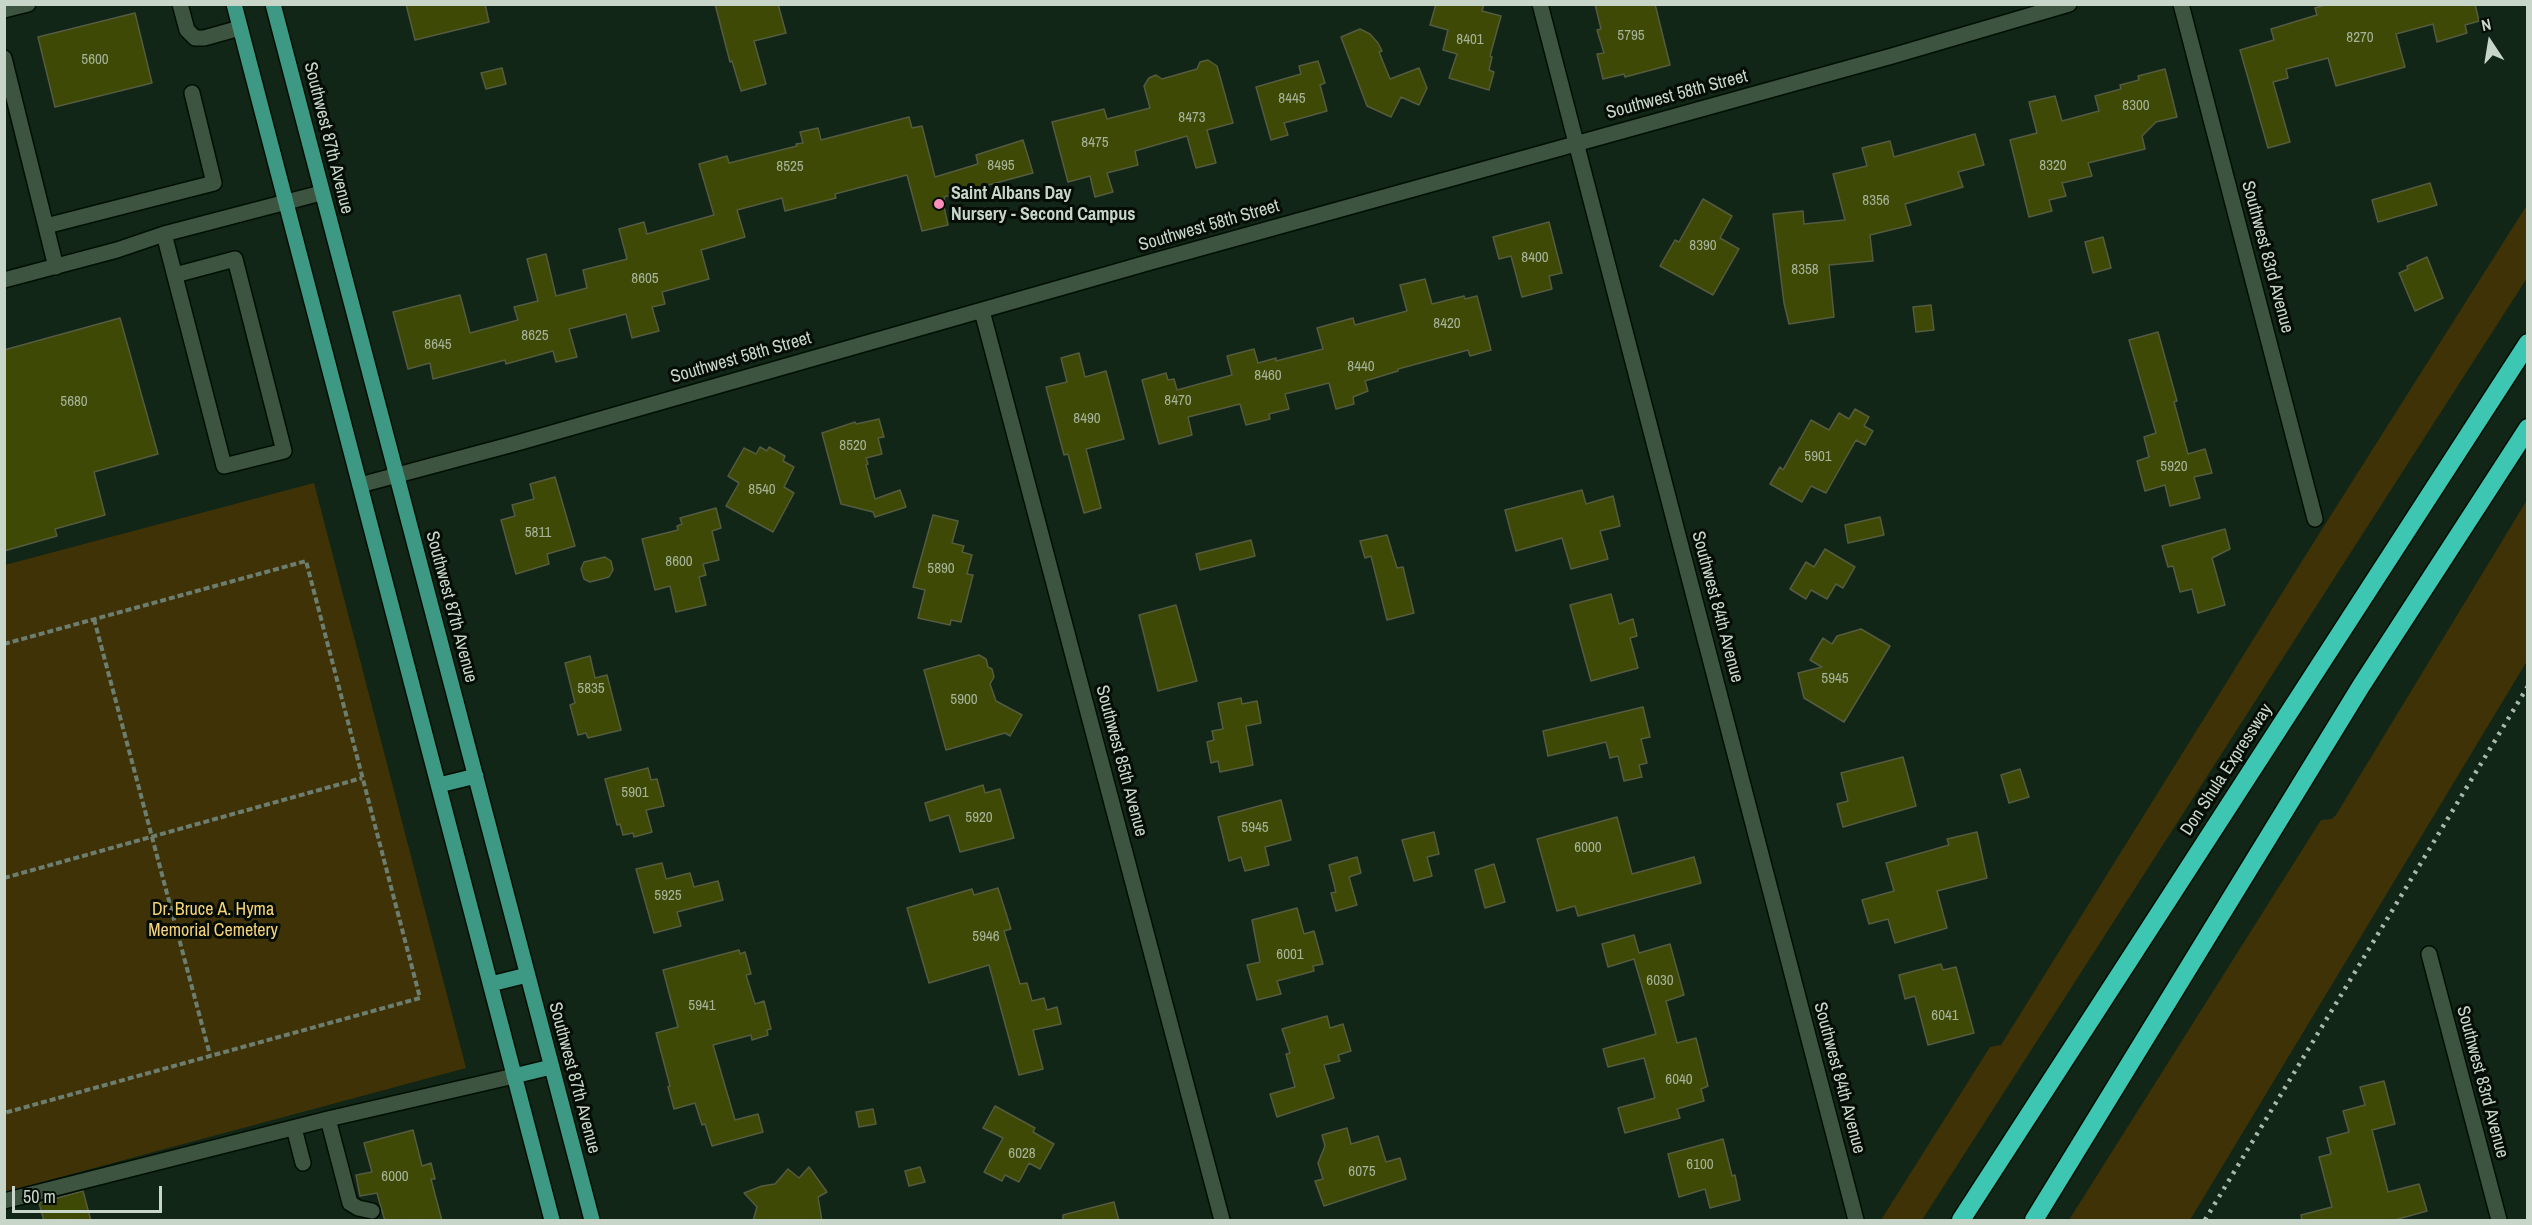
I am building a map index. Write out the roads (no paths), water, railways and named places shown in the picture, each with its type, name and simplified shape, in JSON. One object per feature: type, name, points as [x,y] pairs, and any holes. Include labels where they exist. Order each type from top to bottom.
[{"type":"highway","name":"Don Shula Expressway","points":[[1961,1221],[2528,343]]},
{"type":"highway","points":[[2034,1221],[2361,686],[2528,428]]},
{"type":"main road","points":[[234,4],[552,1221]]},
{"type":"main road","name":"Southwest 87th Avenue","points":[[273,4],[592,1221]]},
{"type":"main road","points":[[439,785],[476,776]]},
{"type":"main road","points":[[491,984],[527,975]]},
{"type":"main road","points":[[514,1076],[551,1067]]},
{"type":"street","points":[[4,10],[28,4]]},
{"type":"street","points":[[180,4],[187,30],[195,38],[204,38],[240,28]]},
{"type":"street","name":"Southwest 84th Avenue","points":[[1540,4],[1856,1221]]},
{"type":"street","name":"Southwest 58th Street","points":[[360,485],[2069,4]]},
{"type":"street","name":"Southwest 83rd Avenue","points":[[2181,4],[2315,519]]},
{"type":"street","points":[[4,58],[56,267]]},
{"type":"street","points":[[46,226],[214,183],[192,93]]},
{"type":"street","points":[[4,280],[117,250],[164,234],[321,193]]},
{"type":"street","points":[[164,234],[224,466],[284,451],[235,260],[175,275]]},
{"type":"street","name":"Southwest 85th Avenue","points":[[982,311],[1222,1221]]},
{"type":"street","name":"Southwest 83rd Avenue","points":[[2429,954],[2499,1221]]},
{"type":"street","points":[[4,1201],[328,1119],[514,1076]]},
{"type":"street","points":[[328,1119],[350,1203],[358,1208],[372,1211]]},
{"type":"street","points":[[294,1128],[303,1162]]},
{"type":"railway","points":[[2205,1220],[2528,686]]},
{"type":"place","name":"Saint Albans Day Nursery - Second Campus","points":[[939,204]]},
{"type":"park label","name":"Dr. Bruce A. Hyma Memorial Cemetery","points":[[213,920]]}]
